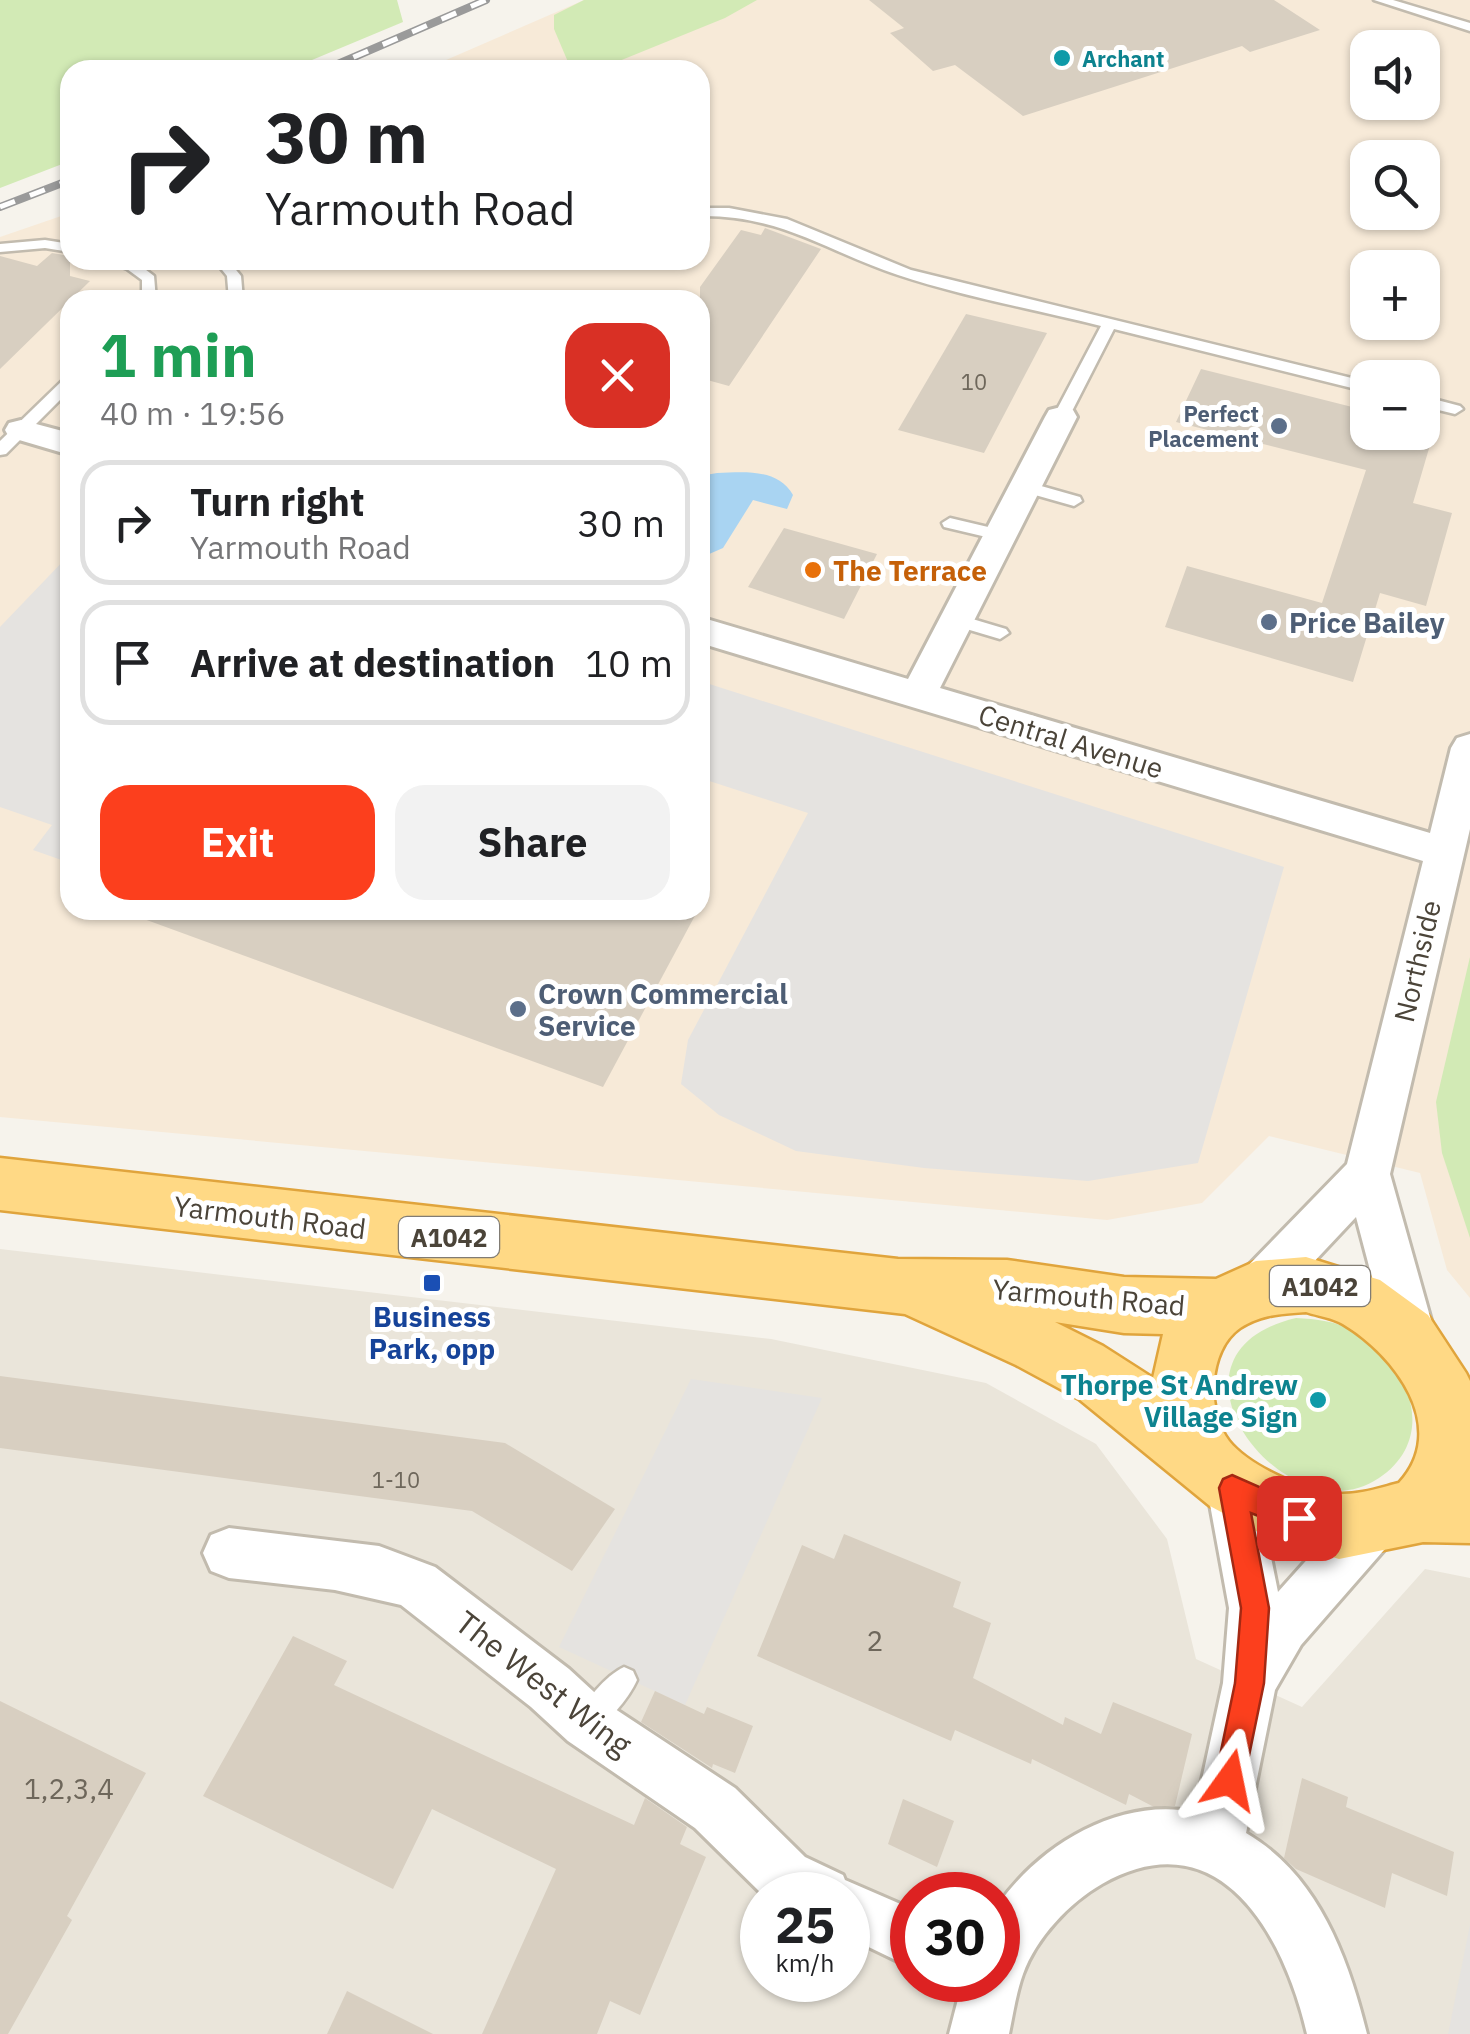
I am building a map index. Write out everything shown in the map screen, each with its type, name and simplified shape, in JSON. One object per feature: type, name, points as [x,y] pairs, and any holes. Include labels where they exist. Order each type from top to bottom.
[{"type":"highway","name":"Yarmouth Road","points":[[0,1184],[898,1286],[1007,1287],[1124,1306],[1240,1296],[1293,1281],[1327,1287],[1377,1310],[1438,1366],[1449,1406],[1453,1444],[1436,1492],[1420,1515],[1332,1526],[1315,1522],[1266,1506],[1218,1474],[1102,1378],[996,1326],[898,1286]]},
{"type":"highway","name":"Yarmouth Road","points":[[1218,1474],[1186,1428],[1180,1373],[1199,1327],[1240,1296]]},
{"type":"street","points":[[918,695],[1061,417]]},
{"type":"street","points":[[10,440],[60,443]]},
{"type":"street","name":"Central Avenue","points":[[710,633],[1443,852]]},
{"type":"street","name":"Northside","points":[[1438,1366],[1367,1174],[1470,748]]},
{"type":"street","points":[[1240,1296],[1367,1174]]},
{"type":"street","points":[[1216,1844],[1250,1683],[1255,1608],[1218,1474]]},
{"type":"street","points":[[1250,1683],[1282,1626],[1420,1515]]},
{"type":"street","name":"The West Wing","points":[[229,1553],[336,1564],[379,1572],[417,1585],[550,1688],[587,1722],[715,1808],[780,1872]]},
{"type":"street","points":[[1020,1921],[1050,1886],[1088,1858],[1132,1838],[1172,1833],[1216,1844],[1260,1872],[1292,1912],[1316,1960],[1337,2034]]},
{"type":"street","points":[[980,2034],[987,2002]]},
{"type":"lane","points":[[1380,0],[1470,27]]},
{"type":"lane","points":[[710,212],[744,213],[810,229],[871,261],[906,273],[1350,383]]},
{"type":"lane","points":[[0,248],[60,246]]},
{"type":"lane","points":[[138,270],[150,279],[150,290]]},
{"type":"lane","points":[[1061,417],[1110,323]]},
{"type":"lane","points":[[10,440],[60,392]]},
{"type":"lane","points":[[1440,406],[1454,409]]},
{"type":"lane","points":[[1027,487],[1074,500]]},
{"type":"lane","points":[[950,523],[999,535]]},
{"type":"lane","points":[[958,621],[1000,633]]},
{"type":"lane","points":[[587,1722],[624,1680]]},
{"type":"shaded area","points":[[584,0],[1470,0],[1470,1298],[1447,1270],[1420,1173],[1269,1136],[1202,1203],[1107,1220],[0,1117],[0,237],[60,216],[60,270],[710,270],[710,60],[446,60]]},
{"type":"shaded area","points":[[60,564],[60,859],[33,850],[52,825],[0,807],[0,627]]},
{"type":"shaded area","points":[[710,684],[1284,867],[1198,1163],[1088,1181],[924,1168],[796,1151],[719,1115],[681,1084],[688,1040],[808,813],[710,781]]},
{"type":"shaded area","points":[[0,1249],[771,1339],[986,1383],[1096,1444],[1167,1539],[1196,1659],[1302,1707],[1425,1569],[1470,1578],[1470,2034],[0,2034]]},
{"type":"shaded area","points":[[691,1379],[822,1398],[685,1705],[559,1647]]},
{"type":"shaded area","points":[[1470,1925],[1470,2034],[1448,2034]]},
{"type":"green space","points":[[0,0],[397,0],[403,22],[312,60],[60,60],[60,165],[0,188]]},
{"type":"green space","points":[[584,0],[757,0],[725,18],[622,60],[567,60],[554,29],[554,15]]},
{"type":"green space","points":[[1470,957],[1470,1238],[1442,1153],[1436,1102]]},
{"type":"green space","points":[[1296,1318],[1326,1321],[1354,1331],[1390,1361],[1402,1380],[1410,1400],[1409,1442],[1398,1461],[1379,1478],[1343,1491],[1306,1485],[1272,1465],[1245,1435],[1230,1401],[1231,1367],[1252,1338]]},
{"type":"water","points":[[749,472],[769,476],[787,486],[793,495],[787,509],[753,500],[723,548],[710,554],[710,474]]},
{"type":"building","name":"Archant","points":[[869,0],[1274,0],[1320,30],[1250,52],[1242,46],[1023,116],[955,65],[933,71],[890,33],[904,28]]},
{"type":"building","points":[[765,228],[821,249],[729,386],[710,381],[710,290],[700,287],[741,230],[761,235]]},
{"type":"building","points":[[52,253],[60,254],[60,270],[70,270],[70,276],[90,281],[81,290],[60,290],[60,310],[0,369],[0,256],[37,266]]},
{"type":"building","points":[[966,314],[1047,333],[984,453],[898,430]]},
{"type":"building","points":[[1201,369],[1350,406],[1350,450],[1429,450],[1413,503],[1452,513],[1426,606],[1380,593],[1353,682],[1165,627],[1187,566],[1322,603],[1366,470],[1176,422]]},
{"type":"building","name":"The Terrace","points":[[784,528],[877,554],[844,619],[748,587]]},
{"type":"building","name":"Crown Commercial Service","points":[[147,920],[693,920],[603,1087]]},
{"type":"building","points":[[0,1376],[505,1443],[615,1509],[572,1571],[472,1511],[0,1448]]},
{"type":"building","points":[[844,1534],[961,1582],[953,1607],[991,1623],[973,1678],[1063,1725],[1065,1717],[1101,1734],[1113,1702],[1192,1734],[1175,1806],[1154,1807],[1129,1794],[1126,1805],[1032,1759],[1031,1764],[955,1730],[951,1741],[757,1656],[802,1545],[834,1559]]},
{"type":"building","points":[[293,1636],[347,1661],[334,1685],[634,1825],[645,1798],[687,1827],[680,1844],[706,1857],[640,2015],[610,2001],[597,2034],[482,2034],[556,1869],[432,1809],[393,1889],[203,1796]]},
{"type":"building","points":[[655,1691],[704,1714],[707,1707],[753,1726],[735,1773],[713,1764],[712,1768],[641,1722]]},
{"type":"building","points":[[0,1701],[146,1773],[67,1916],[72,1920],[8,2034],[0,2034]]},
{"type":"building","points":[[1302,1778],[1348,1797],[1346,1807],[1454,1852],[1447,1896],[1392,1873],[1385,1908],[1296,1869],[1284,1858]]},
{"type":"building","points":[[903,1799],[954,1821],[937,1867],[888,1844]]},
{"type":"building","points":[[347,1991],[433,2034],[327,2034]]},
{"type":"railway","points":[[347,60],[486,0]]},
{"type":"railway","points":[[0,207],[60,184]]},
{"type":"place","name":"Archant","points":[[1062,58]]},
{"type":"place","name":"Perfect Placement","points":[[1279,426]]},
{"type":"place","name":"The Terrace","points":[[813,570]]},
{"type":"place","name":"Price Bailey","points":[[1269,622]]},
{"type":"place","name":"Crown Commercial Service","points":[[518,1009]]},
{"type":"place","name":"Business Park, opp","points":[[432,1283]]},
{"type":"place","name":"Thorpe St Andrew Village Sign","points":[[1318,1400]]},
{"type":"route","points":[[1230,1780],[1250,1683],[1255,1608],[1232,1488],[1299,1518]]}]
